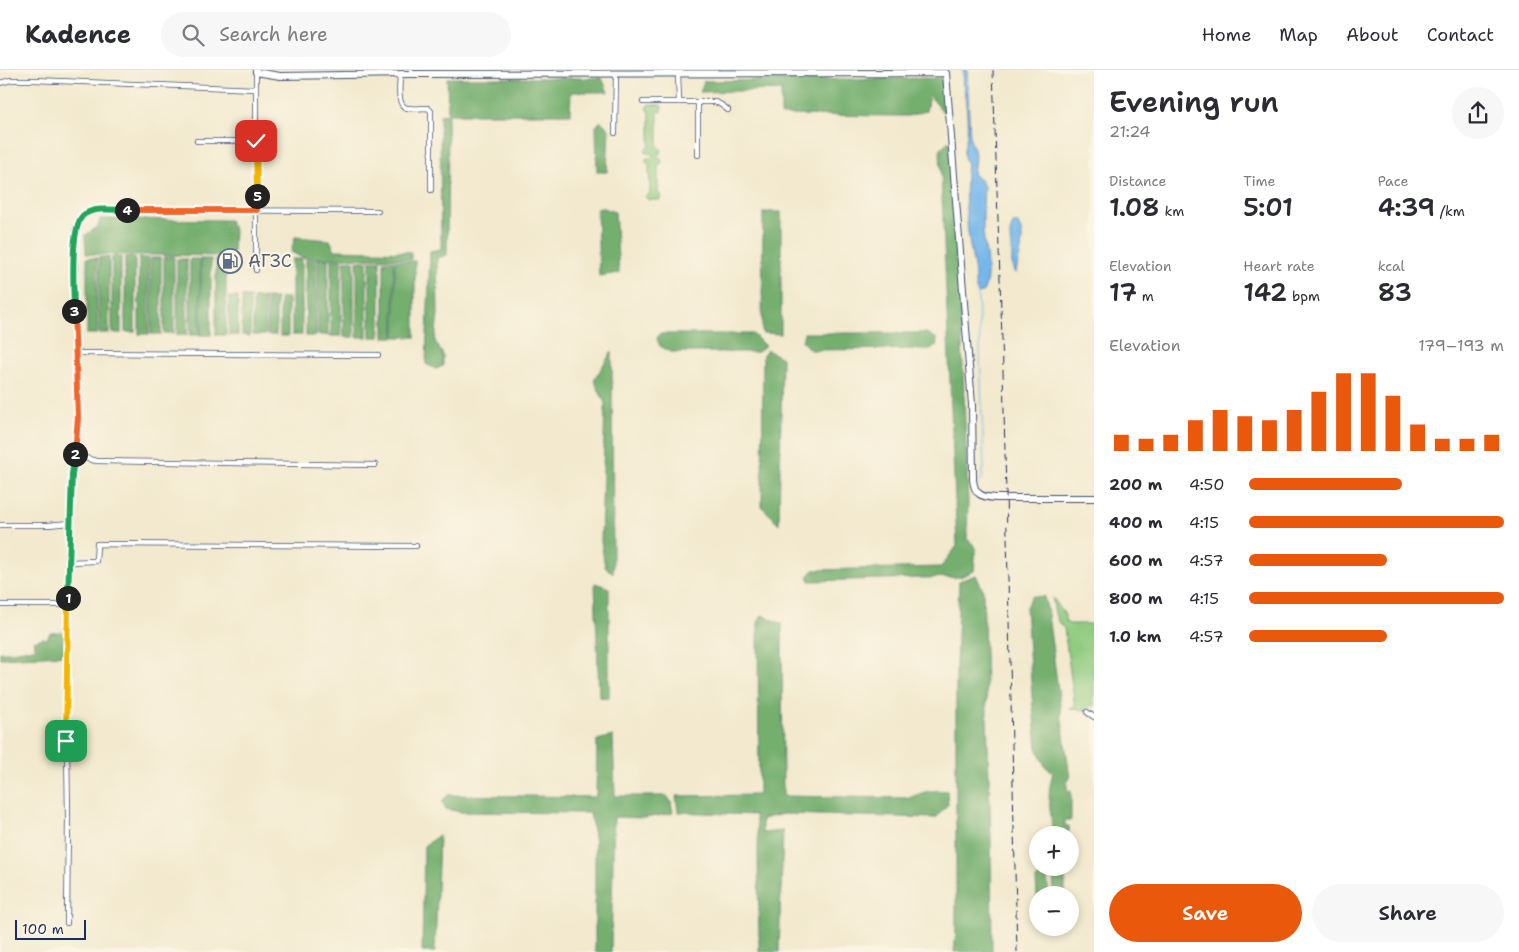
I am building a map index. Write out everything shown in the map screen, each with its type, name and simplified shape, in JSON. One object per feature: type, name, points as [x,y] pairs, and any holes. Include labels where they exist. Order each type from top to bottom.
[{"type":"main road","points":[[256,71],[280,76],[771,71],[946,73],[972,405],[975,491],[983,499],[1094,498]]},
{"type":"street","points":[[256,71],[256,270]]},
{"type":"street","points":[[615,133],[616,73]]},
{"type":"street","points":[[678,73],[679,102]]},
{"type":"street","points":[[400,74],[402,105],[406,108],[428,108],[432,112],[431,190]]},
{"type":"street","points":[[0,83],[11,80],[34,80],[256,89]]},
{"type":"street","points":[[643,102],[714,102],[728,110]]},
{"type":"street","points":[[698,102],[698,155]]},
{"type":"street","points":[[197,141],[256,141]]},
{"type":"street","points":[[66,923],[68,818],[66,702],[69,562],[72,474],[78,417],[74,252],[75,230],[81,216],[97,210],[378,211]]},
{"type":"street","points":[[76,353],[378,355]]},
{"type":"street","points":[[75,455],[96,461],[375,465]]},
{"type":"street","points":[[0,525],[70,523]]},
{"type":"street","points":[[69,562],[96,561],[97,544],[416,546]]},
{"type":"street","points":[[0,605],[68,605]]},
{"type":"street","points":[[1087,712],[1094,717]]},
{"type":"green space","points":[[447,78],[602,78],[608,92],[571,92],[570,114],[448,114]]},
{"type":"green space","points":[[942,78],[947,113],[944,113],[929,95],[926,111],[908,116],[781,115],[781,90],[700,92],[704,81]]},
{"type":"green space","points":[[649,104],[661,105],[662,107],[662,111],[658,112],[658,146],[662,150],[658,154],[662,161],[658,165],[658,193],[662,196],[660,200],[649,200],[645,197],[650,193],[649,165],[645,161],[647,158],[653,158],[653,154],[647,153],[645,150],[650,146],[650,112],[646,108]]},
{"type":"green space","points":[[448,114],[447,255],[437,258],[438,314],[435,341],[443,355],[443,366],[436,369],[426,364],[430,251],[441,249],[440,115]]},
{"type":"green space","points":[[601,121],[609,129],[607,172],[597,172],[596,126]]},
{"type":"green space","points":[[949,141],[960,290],[968,501],[967,539],[976,547],[974,571],[960,577],[810,581],[808,576],[814,570],[941,567],[957,546],[940,149]]},
{"type":"green space","points":[[597,208],[604,208],[615,212],[619,273],[599,276]]},
{"type":"green space","points":[[763,212],[781,212],[781,334],[762,333]]},
{"type":"green space","points":[[100,219],[229,220],[234,230],[233,252],[225,256],[86,254],[85,235],[98,227]]},
{"type":"green space","points":[[295,237],[330,240],[335,250],[411,252],[411,259],[303,258],[291,252]]},
{"type":"green space","points":[[99,257],[109,257],[109,333],[99,333]]},
{"type":"green space","points":[[112,257],[121,257],[121,333],[112,333]]},
{"type":"green space","points":[[125,257],[135,257],[135,332],[125,332]]},
{"type":"green space","points":[[164,257],[174,257],[174,333],[164,333]]},
{"type":"green space","points":[[87,258],[97,258],[97,334],[87,334]]},
{"type":"green space","points":[[139,258],[149,258],[149,334],[139,334]]},
{"type":"green space","points":[[151,258],[161,258],[161,334],[151,334]]},
{"type":"green space","points":[[177,259],[187,259],[187,335],[177,335]]},
{"type":"green space","points":[[190,259],[200,259],[200,335],[190,335]]},
{"type":"green space","points":[[201,259],[211,259],[211,335],[201,335]]},
{"type":"green space","points":[[216,259],[226,259],[226,335],[216,335]]},
{"type":"green space","points":[[292,259],[302,259],[302,335],[292,335]]},
{"type":"green space","points":[[318,259],[328,259],[328,335],[318,335]]},
{"type":"green space","points":[[306,260],[316,260],[316,336],[306,336]]},
{"type":"green space","points":[[331,260],[341,260],[341,336],[331,336]]},
{"type":"green space","points":[[344,261],[354,261],[354,337],[344,337]]},
{"type":"green space","points":[[357,261],[367,261],[367,337],[357,337]]},
{"type":"green space","points":[[370,261],[380,261],[380,337],[370,337]]},
{"type":"green space","points":[[384,261],[394,261],[394,337],[384,337]]},
{"type":"green space","points":[[395,261],[415,261],[415,337],[395,337]]},
{"type":"green space","points":[[229,297],[238,297],[238,335],[229,335]]},
{"type":"green space","points":[[242,297],[250,297],[250,336],[242,335]]},
{"type":"green space","points":[[265,297],[265,335],[253,335],[253,298]]},
{"type":"green space","points":[[267,298],[276,298],[276,335],[267,335]]},
{"type":"green space","points":[[280,298],[288,298],[288,336],[280,336]]},
{"type":"green space","points":[[804,333],[926,333],[937,339],[936,346],[930,349],[810,350],[802,341]]},
{"type":"green space","points":[[659,334],[753,334],[765,346],[758,352],[671,352],[660,346],[657,339]]},
{"type":"green space","points":[[767,350],[782,358],[779,524],[762,507],[763,354]]},
{"type":"green space","points":[[612,351],[613,573],[605,567],[601,541],[605,403],[594,380]]},
{"type":"green space","points":[[976,575],[983,590],[991,840],[992,952],[954,952],[956,929],[956,665],[959,581]]},
{"type":"green space","points":[[595,583],[609,588],[609,698],[599,697]]},
{"type":"green space","points":[[1032,596],[1044,597],[1070,779],[1067,780],[1067,790],[1071,791],[1071,820],[1065,820],[1065,826],[1051,826],[1049,790],[1053,773],[1045,766],[1037,748],[1026,607]]},
{"type":"green space","points":[[1053,598],[1069,624],[1094,624],[1094,707],[1091,705],[1087,710],[1070,709],[1075,707],[1064,628],[1057,619]]},
{"type":"green space","points":[[762,615],[782,624],[783,796],[909,798],[918,794],[942,790],[947,791],[948,804],[936,818],[783,814],[762,819],[762,833],[783,831],[779,952],[759,952],[758,838],[755,815],[678,812],[676,796],[759,795],[758,623]]},
{"type":"green space","points":[[64,632],[63,655],[0,658],[0,652],[36,649],[33,641],[43,638],[47,639],[50,633]]},
{"type":"green space","points":[[613,736],[615,796],[667,796],[671,802],[673,813],[645,818],[614,817],[611,952],[595,952],[595,842],[590,813],[461,812],[446,809],[442,801],[448,795],[596,797],[597,740]]},
{"type":"green space","points":[[439,835],[435,952],[422,952],[424,846]]},
{"type":"green space","points":[[1044,876],[1048,886],[1036,886],[1036,879]]},
{"type":"green space","points":[[1053,876],[1065,876],[1065,886],[1054,886]]},
{"type":"water","points":[[963,70],[967,70],[970,140],[975,157],[973,174],[981,181],[984,187],[983,234],[987,261],[987,278],[982,293],[978,294],[966,216],[967,164],[964,153],[967,118]]},
{"type":"water","points":[[1014,223],[1017,223],[1022,235],[1016,273],[1012,267],[1010,238]]},
{"type":"waterway","points":[[978,294],[984,468],[981,482]]},
{"type":"railway","points":[[993,70],[1003,369],[1017,952]]},
{"type":"place","name":"АГЗС","points":[[230,261]]},
{"type":"route","points":[[66,741],[70,523],[72,474],[78,433],[74,292],[75,230],[81,216],[97,210],[257,210],[256,141]]}]
